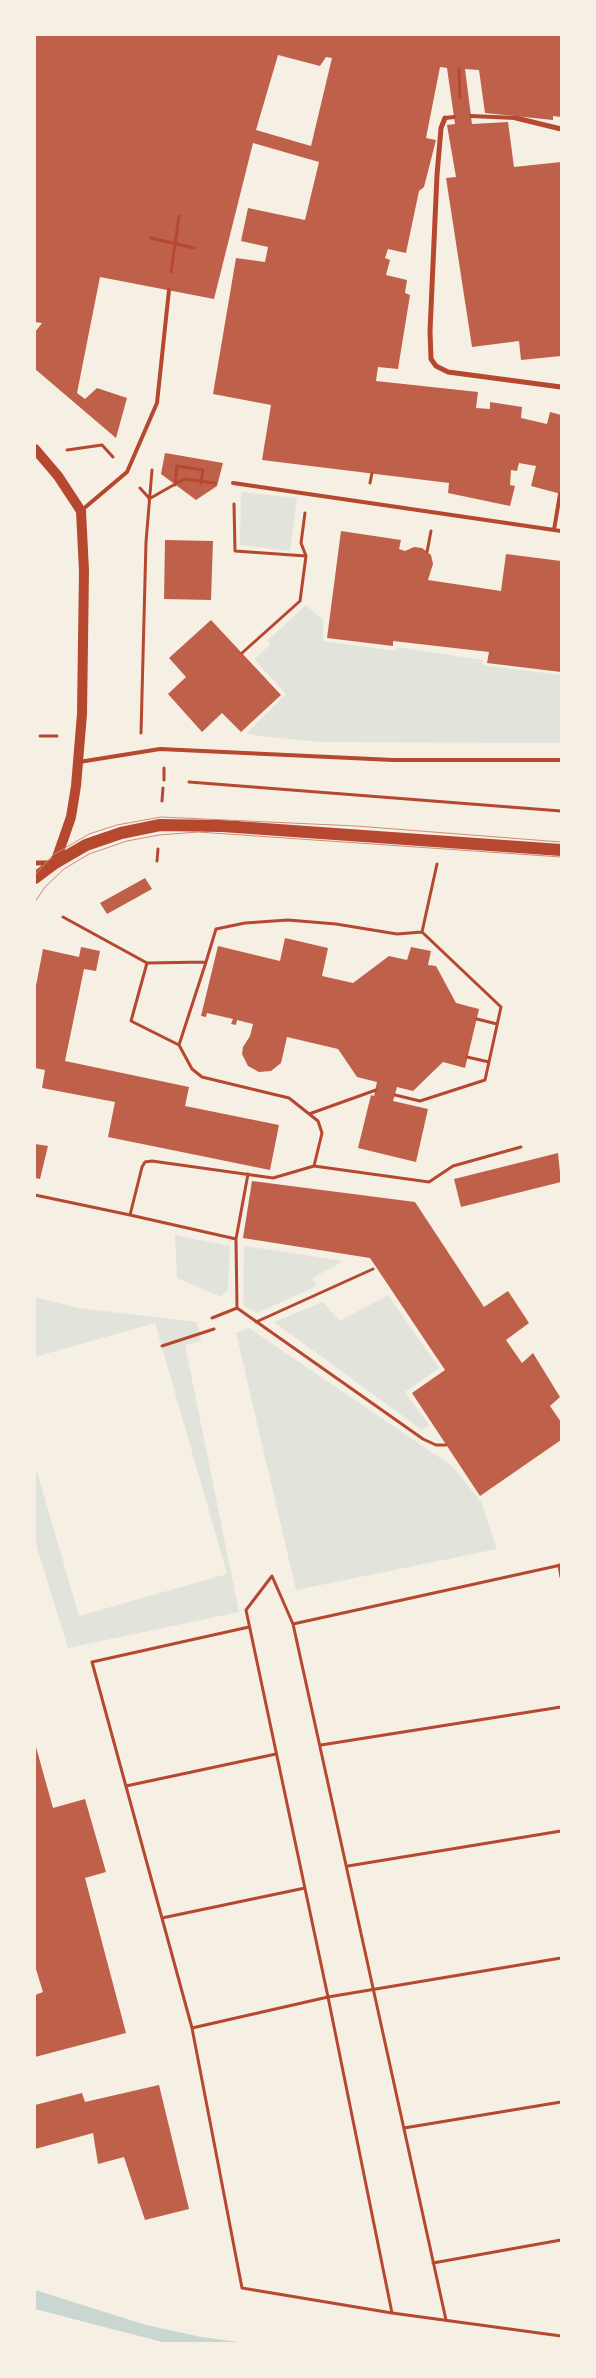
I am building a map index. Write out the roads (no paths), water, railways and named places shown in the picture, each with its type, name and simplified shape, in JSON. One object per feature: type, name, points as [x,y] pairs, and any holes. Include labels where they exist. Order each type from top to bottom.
[{"type":"main road","points":[[37,451],[81,512],[85,628],[82,714],[72,818],[55,862]]},
{"type":"main road","points":[[35,878],[55,862],[86,845],[121,833],[160,825],[222,826],[561,850]]},
{"type":"street","points":[[446,118],[441,128],[436,175],[430,331],[431,358],[436,366],[448,372],[561,386]]},
{"type":"street","points":[[516,118],[561,129]]},
{"type":"street","points":[[35,863],[55,862]]},
{"type":"street","points":[[35,886],[55,862]]},
{"type":"lane","points":[[471,116],[516,118]]},
{"type":"lane","points":[[446,118],[454,117]]},
{"type":"lane","points":[[81,512],[127,472],[157,403],[170,290]]},
{"type":"lane","points":[[233,483],[561,531]]},
{"type":"lane","points":[[554,530],[560,494]]},
{"type":"lane","points":[[77,762],[160,749],[393,760],[561,760]]},
{"type":"tram line","points":[[35,875],[53,855],[89,834],[117,825],[161,817],[356,826],[561,842]]},
{"type":"tram line","points":[[35,902],[45,887],[64,869],[89,854],[127,841],[159,835],[198,832],[561,857]]}]
